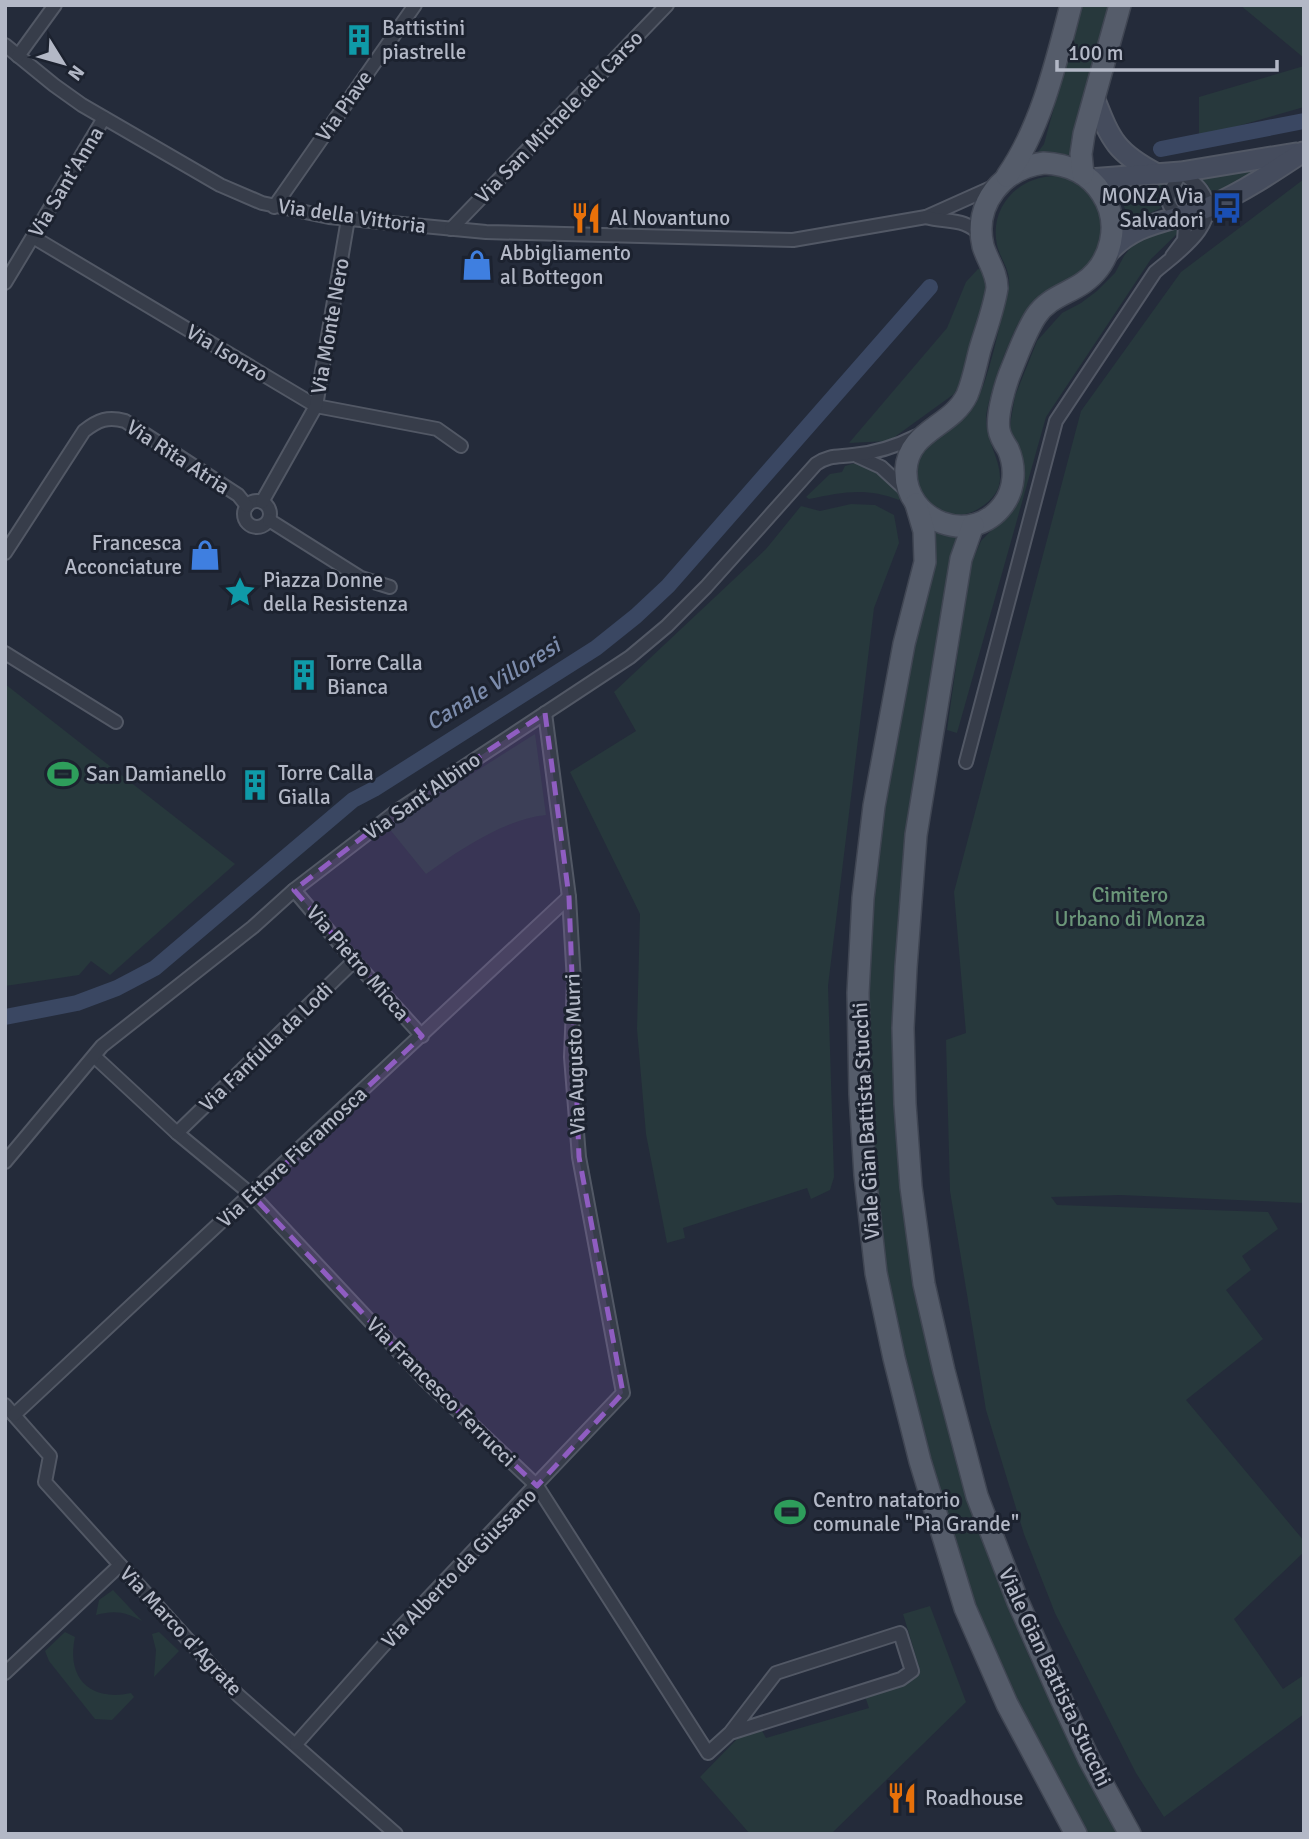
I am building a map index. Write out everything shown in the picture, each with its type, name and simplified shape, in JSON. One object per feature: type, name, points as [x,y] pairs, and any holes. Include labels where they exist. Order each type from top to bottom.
[{"type":"main road","name":"Viale Gian Battista Stucchi","points":[[1071,5],[1035,122],[1021,154],[990,196],[983,211],[981,236],[996,276],[996,292],[966,395],[951,415],[926,431],[913,447],[906,466],[906,479],[924,534],[925,562],[904,644],[874,806],[863,898],[858,993],[860,1094],[873,1249],[894,1359],[920,1461],[941,1537],[965,1608],[1007,1704],[1076,1834]]},
{"type":"main road","points":[[1086,176],[1082,144],[1120,5]]},
{"type":"main road","points":[[914,501],[930,518],[955,527],[973,525],[993,515],[1009,494],[1013,467],[1000,433],[999,418],[1010,373],[1036,316],[1057,296],[1087,280],[1099,268],[1107,254],[1112,230],[1110,214],[1100,191],[1086,176],[1068,167],[1044,163],[1027,166],[1002,180]]},
{"type":"main road","name":"Viale Gian Battista Stucchi","points":[[973,525],[961,559],[916,835],[910,891],[903,1028],[911,1188],[924,1283],[977,1496],[1018,1602],[1062,1701],[1089,1759],[1130,1834]]},
{"type":"street","points":[[18,56],[55,5]]},
{"type":"street","name":"Via Piave","points":[[274,206],[415,5]]},
{"type":"street","name":"Via San Michele del Carso","points":[[451,229],[667,5]]},
{"type":"street","name":"Via della Vittoria","points":[[5,45],[54,85],[104,118],[233,192],[274,206],[348,219],[451,229],[702,239],[803,239],[926,217]]},
{"type":"street","points":[[1095,100],[1108,134],[1122,153],[1157,174]]},
{"type":"street","name":"Via Sant'Anna","points":[[5,282],[104,118]]},
{"type":"street","points":[[1086,176],[1181,172],[1303,152]]},
{"type":"street","points":[[1107,254],[1123,239],[1141,228],[1207,208],[1245,189],[1303,152]]},
{"type":"street","points":[[1172,256],[1194,239],[1201,228],[1207,208],[1201,190],[1181,172]]},
{"type":"street","points":[[966,762],[1056,421],[1141,291],[1184,240],[1185,226],[1169,207],[1167,195],[1181,172]]},
{"type":"street","points":[[926,217],[980,195],[1002,180]]},
{"type":"street","points":[[926,217],[964,222],[981,236]]},
{"type":"street","name":"Via Monte Nero","points":[[262,502],[316,406],[348,219]]},
{"type":"street","name":"Via Isonzo","points":[[33,237],[316,406],[437,429],[461,446]]},
{"type":"street","name":"Via Rita Atria","points":[[5,553],[84,431],[96,422],[111,417],[125,421],[238,495],[247,506]]},
{"type":"street","name":"Via Sant'Albino","points":[[5,1162],[102,1046],[394,813],[630,657],[667,626],[706,587],[816,464],[833,455],[853,455],[892,447],[926,431]]},
{"type":"street","points":[[853,455],[868,459],[887,471],[914,501]]},
{"type":"street","points":[[262,502],[268,508],[269,520],[262,526],[250,525],[244,514],[247,506],[262,502]]},
{"type":"street","points":[[269,520],[361,578],[390,587]]},
{"type":"street","points":[[5,653],[116,722]]},
{"type":"street","name":"Via Augusto Murri","points":[[545,713],[569,897],[574,982],[571,1057],[575,1121],[594,1243],[624,1393]]},
{"type":"street","name":"Via Pietro Micca","points":[[295,890],[422,1036]]},
{"type":"street","name":"Via Ettore Fieramosca","points":[[10,1410],[252,1195],[569,897]]},
{"type":"street","name":"Via Fanfulla da Lodi","points":[[177,1133],[354,961]]},
{"type":"street","name":"Via Francesco Ferrucci","points":[[95,1057],[177,1133],[252,1195],[425,1381],[537,1486],[708,1753],[730,1733],[776,1673],[900,1633],[912,1671],[901,1679],[730,1733]]},
{"type":"street","name":"Via Alberto da Giussano","points":[[296,1744],[383,1646],[624,1393]]},
{"type":"street","name":"Via Marco d'Agrate","points":[[10,1410],[50,1456],[45,1482],[238,1695],[397,1834]]},
{"type":"street","points":[[5,1673],[120,1565]]},
{"type":"highlighted area","points":[[545,713],[569,897],[579,1157],[623,1393],[537,1486],[426,1381],[252,1195],[422,1036],[294,890],[394,813]]},
{"type":"green space","points":[[1082,5],[1108,5],[1074,140],[1077,157],[1038,152],[1044,144]]},
{"type":"green space","points":[[1240,5],[1304,5],[1304,58]]},
{"type":"green space","points":[[1304,66],[1304,107],[1199,137],[1199,97]]},
{"type":"green space","points":[[1255,167],[1258,172],[1211,198],[1208,185],[1200,180]]},
{"type":"green space","points":[[1056,176],[1069,179],[1087,189],[1103,212],[1100,259],[1026,312],[1019,322],[999,369],[986,418],[1000,477],[998,488],[991,499],[973,512],[958,515],[948,513],[930,504],[920,489],[917,467],[920,456],[926,447],[972,409],[983,385],[1009,287],[1009,276],[997,245],[996,231],[1002,206],[1009,196],[1030,181]]},
{"type":"green space","name":"Cimitero Urbano di Monza","points":[[1304,179],[1304,1203],[1120,1195],[1051,1197],[1057,1205],[1268,1212],[1278,1229],[1242,1256],[1251,1270],[1226,1290],[1263,1339],[1186,1400],[1304,1541],[1304,1552],[1234,1619],[1283,1689],[1304,1675],[1304,1714],[1164,1817],[1136,1773],[1055,1613],[1024,1534],[986,1410],[950,1191],[946,1040],[966,1033],[954,892],[1081,411],[1181,272]]},
{"type":"green space","points":[[1166,183],[1159,194],[1161,208],[1126,225],[1125,209],[1115,184]]},
{"type":"green space","points":[[1178,224],[1178,233],[1151,259],[1046,417],[957,733],[947,730],[970,566],[981,541],[1007,514],[1023,463],[1010,427],[1015,396],[1037,341],[1062,313],[1097,291],[1115,273],[1139,237]]},
{"type":"green space","points":[[978,269],[985,270],[986,293],[977,334],[962,379],[954,394],[889,441],[849,443],[947,328],[966,282]]},
{"type":"green space","points":[[855,463],[887,476],[904,494],[899,500],[865,492],[809,499],[806,497],[830,474],[842,472],[845,466]]},
{"type":"green space","points":[[851,504],[875,505],[894,515],[899,543],[874,608],[828,986],[834,1177],[830,1190],[811,1199],[807,1188],[683,1228],[685,1238],[667,1243],[646,1134],[637,1029],[640,914],[570,772],[636,731],[614,692],[766,549],[801,506],[820,511]]},
{"type":"green space","points":[[936,533],[958,537],[918,775],[906,1206],[967,1491],[1011,1615],[1032,1663],[1083,1770],[1121,1834],[1086,1834],[1059,1787],[1005,1677],[956,1554],[914,1414],[877,1204],[867,1057],[873,886],[898,720]]},
{"type":"green space","name":"San Damianello","points":[[5,684],[235,864],[110,975],[91,961],[79,975],[5,986]]},
{"type":"green space","points":[[535,734],[546,815],[499,829],[426,874],[388,827]]},
{"type":"green space","points":[[113,1590],[142,1621],[120,1613],[96,1615],[99,1600]]},
{"type":"green space","points":[[930,1606],[966,1702],[831,1834],[750,1834],[700,1777],[739,1737],[761,1729],[766,1738],[869,1708],[865,1696],[908,1683],[920,1670],[903,1614]]},
{"type":"green space","points":[[65,1632],[75,1637],[74,1664],[84,1684],[104,1694],[131,1693],[134,1697],[112,1720],[95,1719],[49,1661],[45,1651]]},
{"type":"green space","points":[[159,1632],[179,1651],[154,1677],[156,1650],[152,1634]]},
{"type":"waterway","name":"Canale Villoresi","points":[[1161,149],[1304,121]]},
{"type":"waterway","name":"Canale Villoresi","points":[[5,1017],[77,1003],[117,988],[155,968],[353,800],[596,648],[668,586],[930,287]]},
{"type":"place","name":"Battistini piastrelle","points":[[359,40]]},
{"type":"place","name":"MONZA Via Salvadori","points":[[1227,208]]},
{"type":"place","name":"Al Novantuno","points":[[586,218]]},
{"type":"place","name":"Abbigliamento al Bottegon","points":[[477,265]]},
{"type":"place","name":"Francesca Acconciature","points":[[205,555]]},
{"type":"place","name":"Piazza Donne della Resistenza","points":[[240,592]]},
{"type":"place","name":"Torre Calla Bianca","points":[[304,675]]},
{"type":"place","name":"San Damianello","points":[[63,774]]},
{"type":"place","name":"Torre Calla Gialla","points":[[255,785]]},
{"type":"place","name":"Centro natatorio comunale \"Pia Grande\"","points":[[790,1512]]},
{"type":"place","name":"Roadhouse","points":[[902,1798]]}]
